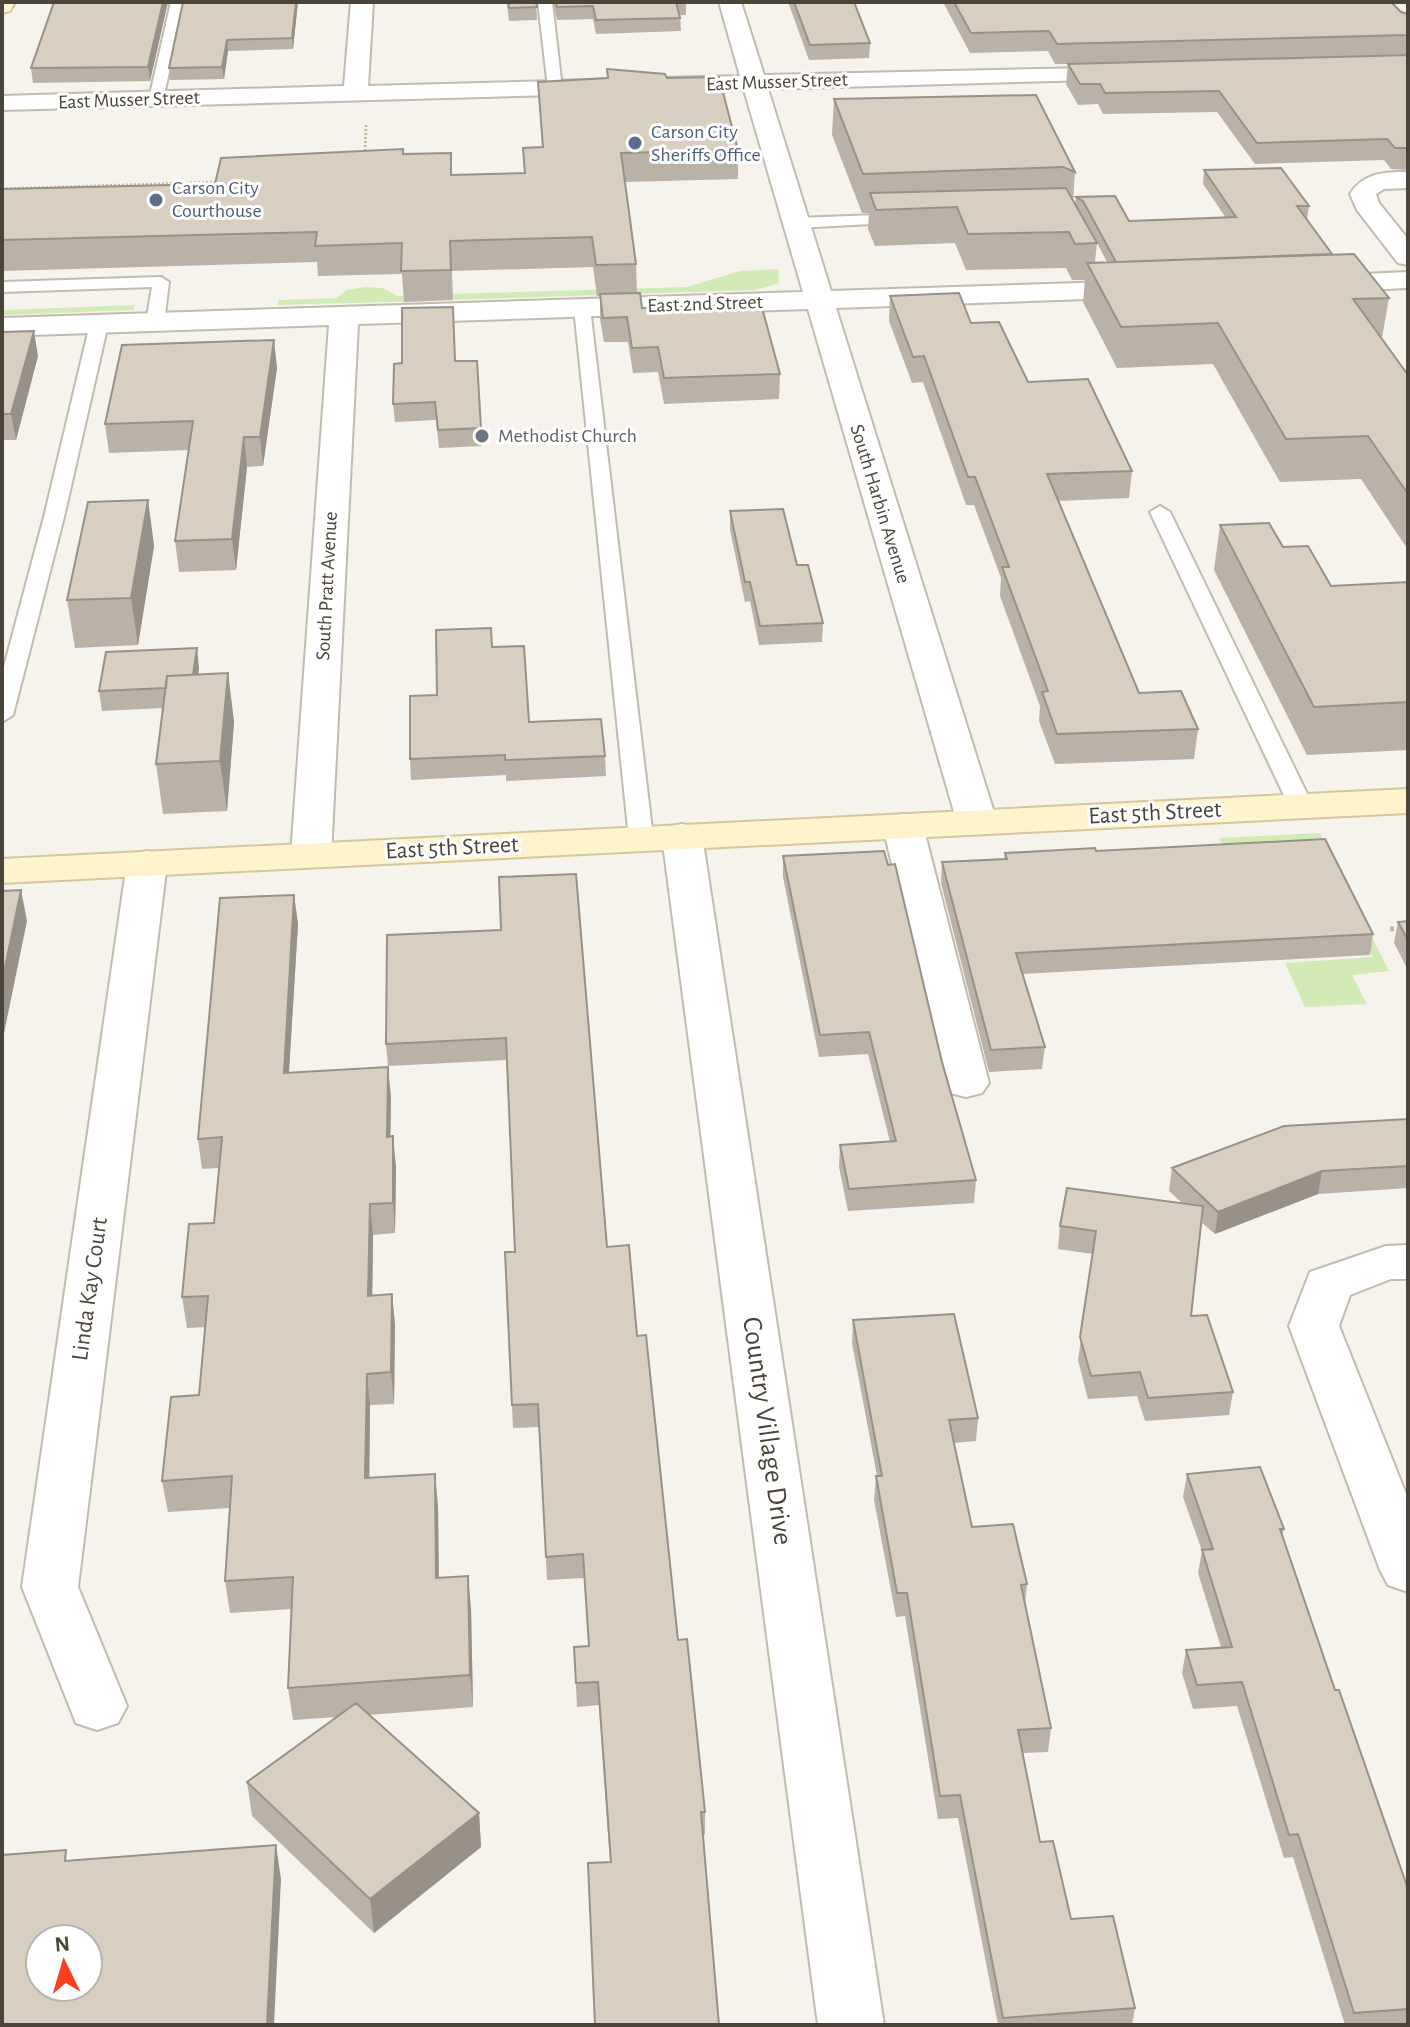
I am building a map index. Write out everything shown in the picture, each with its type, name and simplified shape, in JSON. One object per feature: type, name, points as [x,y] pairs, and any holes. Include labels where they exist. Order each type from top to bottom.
[{"type":"main road","name":"East 5th Street","points":[[2,871],[1408,801]]},
{"type":"street","points":[[355,94],[362,2]]},
{"type":"street","name":"South Harbin Avenue","points":[[730,2],[977,822]]},
{"type":"street","name":"East Musser Street","points":[[2,103],[1153,72]]},
{"type":"street","points":[[1408,180],[1376,182],[1367,187],[1363,194],[1366,204],[1408,257]]},
{"type":"street","points":[[1294,284],[1408,280]]},
{"type":"street","name":"East 2nd Street","points":[[2,327],[819,300],[1107,284],[1172,288]]},
{"type":"street","name":"South Pratt Avenue","points":[[311,855],[344,316]]},
{"type":"street","points":[[903,826],[966,1083]]},
{"type":"street","name":"Country Village Drive","points":[[661,837],[851,2025]]},
{"type":"street","name":"Linda Kay Court","points":[[97,1706],[50,1587],[147,863]]},
{"type":"street","points":[[1408,1262],[1386,1263],[1328,1284],[1314,1326],[1408,1570]]},
{"type":"lane","points":[[156,99],[178,2]]},
{"type":"lane","points":[[545,2],[555,88]]},
{"type":"lane","points":[[796,223],[916,219]]},
{"type":"lane","points":[[2,287],[161,282],[155,322]]},
{"type":"lane","points":[[582,308],[661,837]]},
{"type":"lane","points":[[2,715],[54,517],[99,324]]},
{"type":"lane","points":[[1160,512],[1301,806]]},
{"type":"path","points":[[364,163],[366,119]]},
{"type":"path","points":[[2,189],[222,182]]},
{"type":"path","points":[[1390,929],[1408,928]]},
{"type":"green space","points":[[778,269],[779,283],[755,290],[446,300],[447,294],[687,287],[740,271]]},
{"type":"green space","points":[[383,288],[397,296],[424,296],[424,301],[278,305],[279,300],[336,298],[347,290]]},
{"type":"green space","points":[[135,305],[134,310],[3,315],[5,310]]},
{"type":"green space","points":[[1320,833],[1389,971],[1352,975],[1367,1004],[1305,1007],[1285,963],[1373,957],[1323,858],[1229,862],[1219,838]]},
{"type":"building","points":[[54,2],[163,2],[148,67],[31,68]]},
{"type":"building","points":[[183,2],[296,2],[292,38],[227,40],[222,67],[169,68]]},
{"type":"building","points":[[508,2],[536,2],[537,7],[509,8]]},
{"type":"building","points":[[556,2],[676,2],[680,18],[596,20],[593,6],[557,7]]},
{"type":"building","points":[[794,2],[854,2],[870,43],[810,45]]},
{"type":"building","points":[[954,2],[1391,2],[1401,12],[1408,14],[1408,35],[1057,44],[1049,31],[971,33]]},
{"type":"building","points":[[1408,55],[1408,148],[1395,148],[1387,139],[1257,143],[1219,91],[1105,93],[1100,84],[1080,84],[1068,64]]},
{"type":"building","points":[[607,69],[665,74],[667,78],[719,77],[738,150],[621,153],[636,264],[596,265],[592,237],[450,241],[451,270],[401,271],[402,243],[315,246],[317,232],[2,240],[2,189],[215,184],[221,158],[403,149],[403,154],[451,153],[451,175],[525,173],[523,148],[543,147],[538,82],[608,78]]},
{"type":"building","points":[[1036,95],[1075,172],[1063,167],[863,174],[834,99]]},
{"type":"building","points":[[1281,168],[1309,206],[1297,206],[1332,254],[1116,262],[1083,201],[1076,197],[1115,196],[1129,221],[1236,217],[1204,170]]},
{"type":"building","points":[[1066,188],[1097,243],[1075,244],[1069,232],[968,234],[957,207],[876,210],[870,193]]},
{"type":"building","points":[[1354,254],[1389,298],[1353,299],[1408,375],[1408,494],[1368,436],[1286,439],[1218,323],[1121,327],[1087,263]]},
{"type":"building","points":[[640,293],[642,308],[761,304],[780,374],[664,378],[658,347],[632,348],[627,317],[603,318],[600,294]]},
{"type":"building","points":[[959,293],[971,323],[999,322],[1028,382],[1088,379],[1132,471],[1047,474],[1139,693],[1181,691],[1198,729],[1057,734],[1042,692],[1048,691],[1002,567],[1009,567],[975,477],[968,477],[924,356],[913,357],[890,296]]},
{"type":"building","points":[[453,307],[455,361],[477,361],[481,428],[438,430],[435,402],[393,404],[394,364],[402,363],[402,308]]},
{"type":"building","points":[[34,331],[11,414],[2,414],[2,332]]},
{"type":"building","points":[[274,340],[260,437],[244,437],[232,539],[175,541],[193,421],[105,424],[122,345]]},
{"type":"building","points":[[148,500],[131,598],[67,600],[88,502]]},
{"type":"building","points":[[783,509],[797,565],[808,565],[823,623],[760,626],[750,582],[745,582],[730,511]]},
{"type":"building","points":[[1269,523],[1283,547],[1308,546],[1331,586],[1408,582],[1408,702],[1314,707],[1220,525]]},
{"type":"building","points":[[491,628],[492,647],[524,646],[529,722],[601,719],[605,756],[505,760],[505,755],[410,759],[410,696],[437,695],[436,630]]},
{"type":"building","points":[[197,648],[193,675],[167,676],[166,688],[99,691],[106,652]]},
{"type":"building","points":[[228,673],[220,761],[156,764],[167,676]]},
{"type":"building","points":[[1325,839],[1373,934],[1016,953],[1045,1047],[991,1050],[942,862],[1007,859],[1005,853]]},
{"type":"building","points":[[884,851],[888,865],[895,864],[942,1062],[976,1180],[849,1189],[840,1145],[896,1141],[869,1032],[820,1035],[783,856]]},
{"type":"building","points":[[576,874],[607,1247],[629,1245],[637,1336],[646,1335],[678,1640],[687,1639],[705,1812],[701,1812],[719,2025],[595,2025],[588,1863],[611,1862],[598,1682],[576,1683],[574,1647],[589,1646],[583,1554],[546,1557],[538,1404],[512,1405],[505,1252],[515,1252],[506,1038],[386,1044],[387,935],[501,930],[499,877]]},
{"type":"building","points":[[21,890],[2,982],[2,891]]},
{"type":"building","points":[[294,895],[284,1073],[388,1067],[387,1137],[393,1136],[393,1203],[370,1204],[368,1296],[392,1294],[391,1372],[367,1374],[365,1478],[435,1474],[436,1578],[468,1576],[470,1675],[288,1688],[293,1577],[225,1581],[232,1476],[162,1481],[171,1397],[199,1395],[208,1296],[182,1297],[189,1224],[214,1223],[222,1137],[198,1139],[220,898]]},
{"type":"building","points":[[1408,921],[1408,940],[1398,922]]},
{"type":"building","points":[[1408,1119],[1408,1166],[1322,1171],[1218,1212],[1172,1168],[1284,1126]]},
{"type":"building","points":[[1067,1188],[1203,1206],[1191,1316],[1207,1315],[1233,1392],[1148,1398],[1140,1372],[1091,1376],[1080,1337],[1096,1231],[1060,1226]]},
{"type":"building","points":[[954,1314],[978,1418],[949,1420],[972,1527],[1013,1524],[1027,1584],[1021,1585],[1051,1728],[1018,1730],[1040,1842],[1053,1841],[1071,1919],[1113,1916],[1135,2008],[1003,2018],[960,1795],[940,1796],[907,1593],[897,1593],[876,1476],[882,1476],[853,1320]]},
{"type":"building","points":[[1260,1467],[1284,1529],[1280,1529],[1335,1690],[1339,1690],[1408,1889],[1408,2009],[1354,2013],[1298,1834],[1289,1835],[1242,1682],[1197,1685],[1186,1650],[1232,1647],[1202,1550],[1213,1549],[1187,1474]]},
{"type":"building","points":[[356,1703],[479,1813],[370,1899],[247,1782]]},
{"type":"building","points":[[276,1845],[267,2025],[2,2025],[2,1855],[66,1850],[65,1861]]},
{"type":"place","name":"Carson City Sheriffs Office","points":[[635,143]]},
{"type":"place","name":"Carson City Courthouse","points":[[156,200]]},
{"type":"place","name":"Methodist Church","points":[[482,436]]}]
